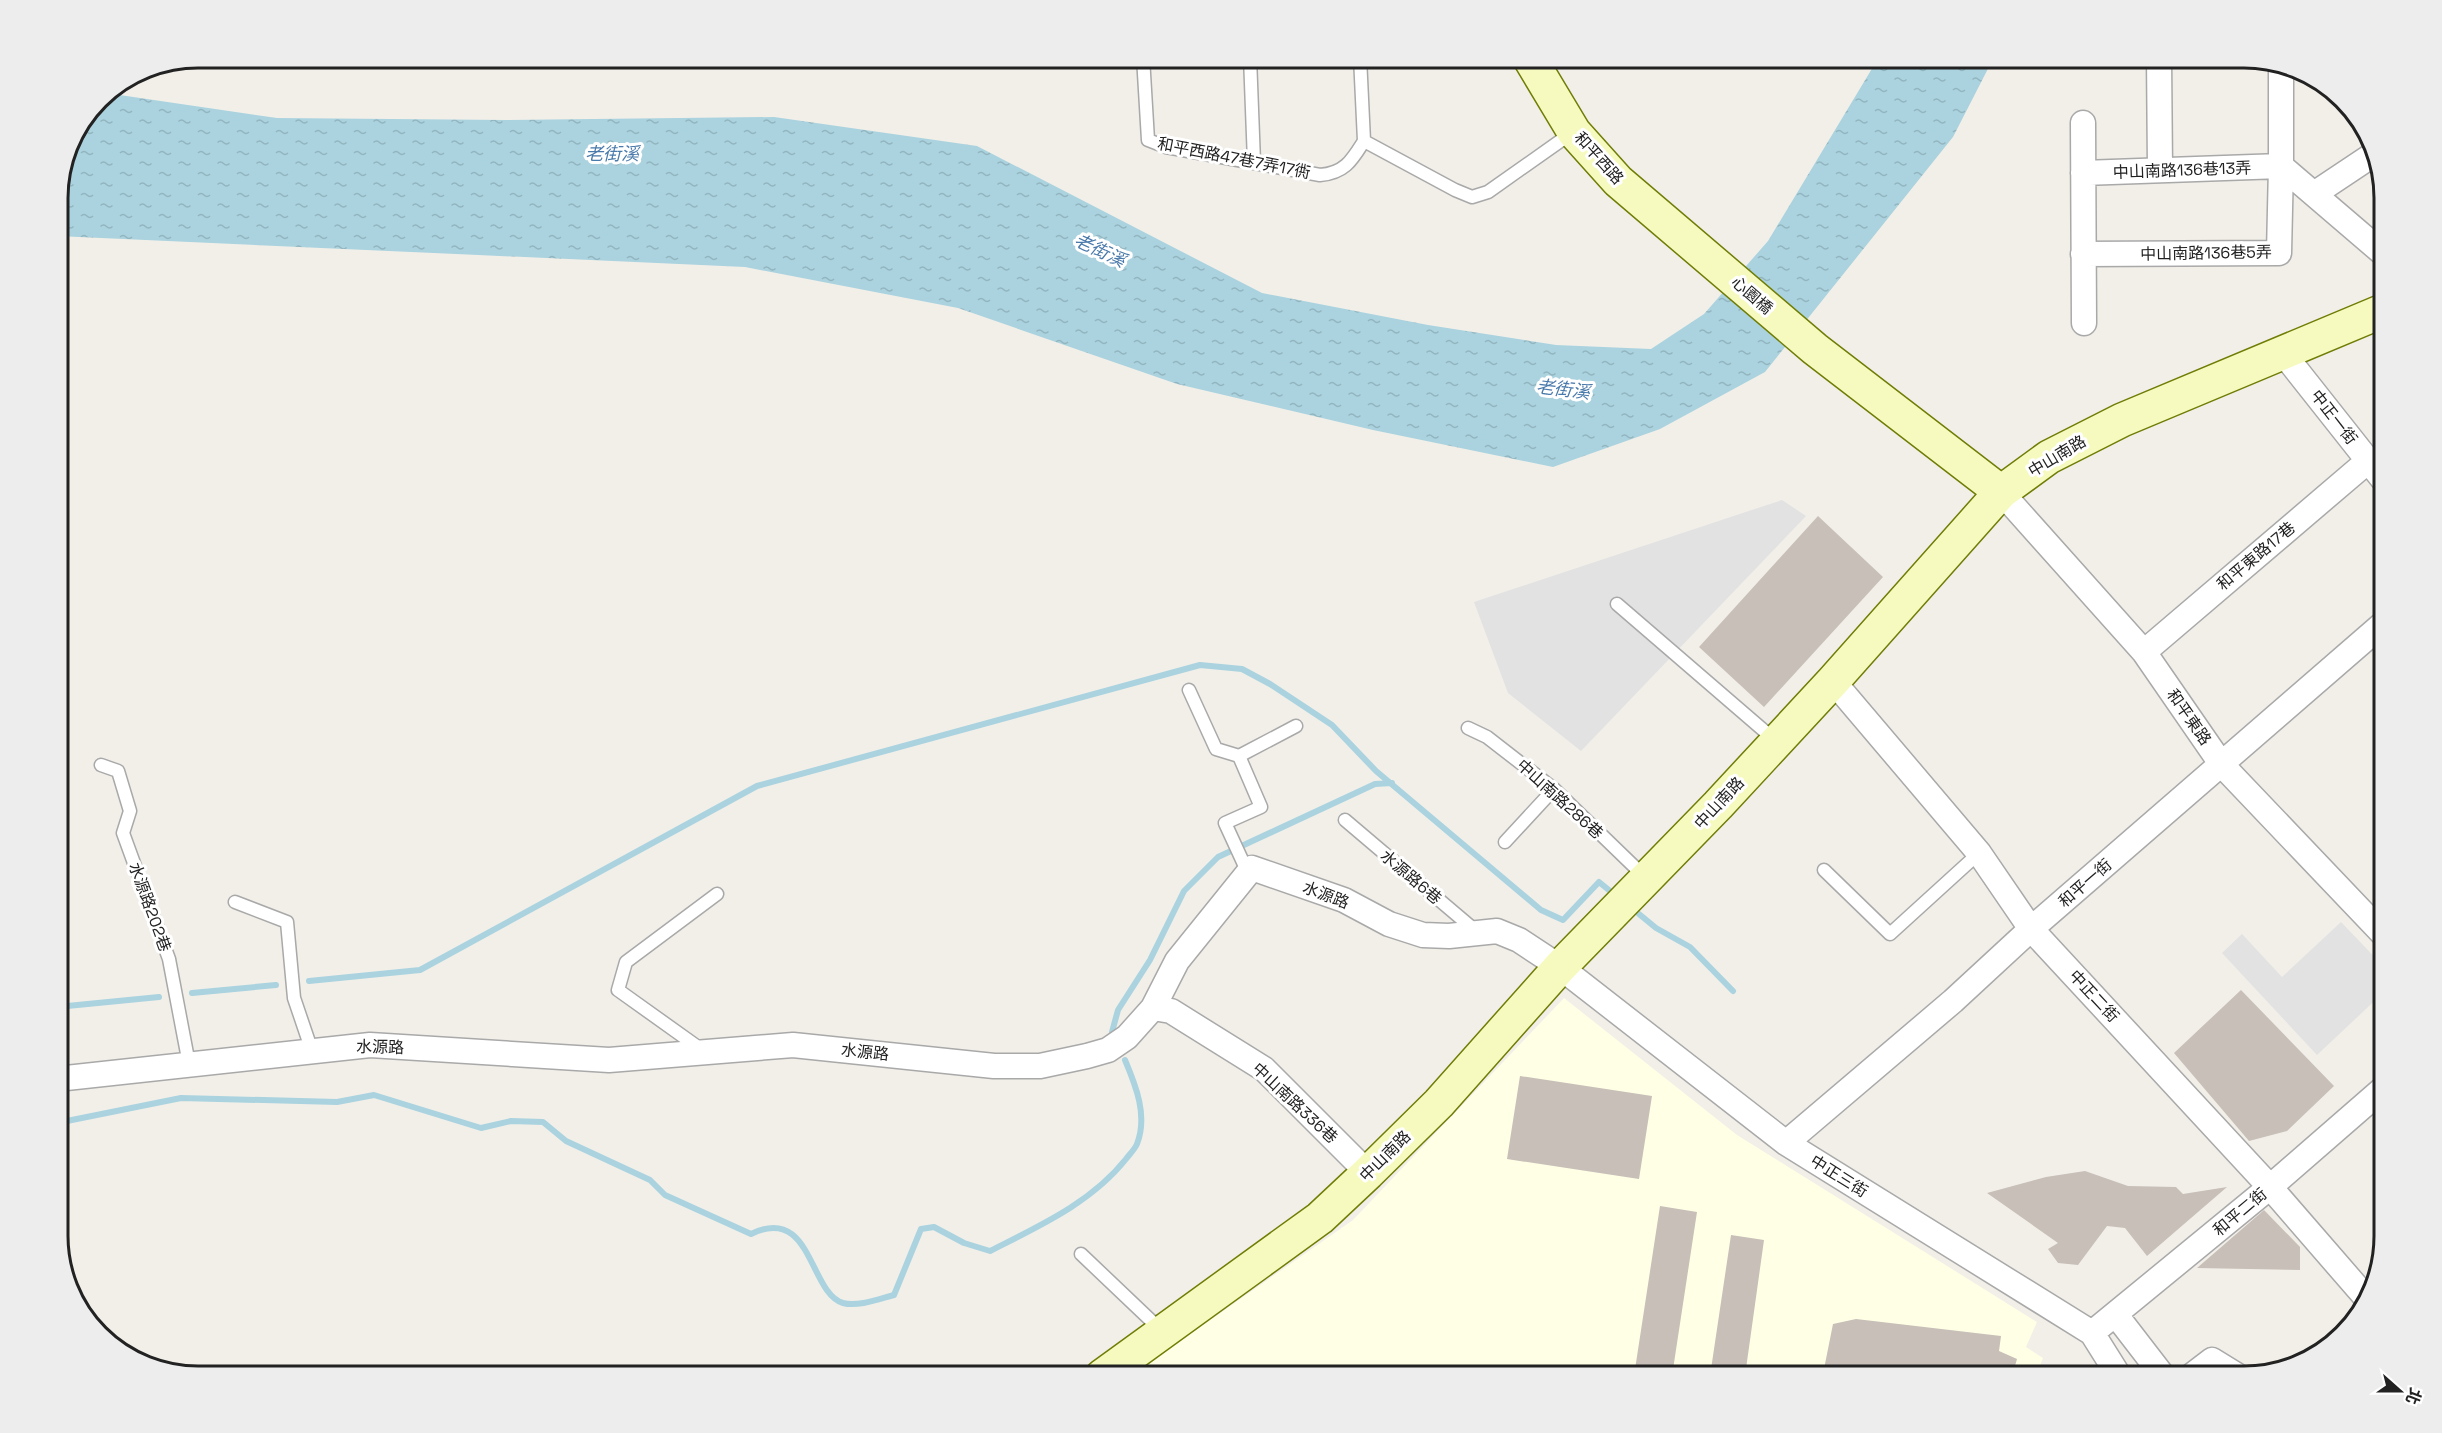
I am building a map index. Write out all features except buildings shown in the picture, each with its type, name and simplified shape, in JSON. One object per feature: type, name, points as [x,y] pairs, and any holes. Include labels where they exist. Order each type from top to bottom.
[{"type":"main road","name":"和平西路","points":[[1536,68],[1574,132],[1618,181],[1689,241]]},
{"type":"main road","name":"心園橋","points":[[1689,241],[1815,349],[2001,492]]},
{"type":"main road","name":"中山南路","points":[[1116,1366],[1320,1218],[1368,1173],[1438,1102],[1560,967],[1647,879],[1833,681],[2001,492],[2049,457],[2122,420],[2374,315]]},
{"type":"street","points":[[2159,68],[2160,170]]},
{"type":"street","points":[[2281,73],[2281,166],[2374,246]]},
{"type":"street","points":[[2083,123],[2084,322]]},
{"type":"street","points":[[2314,194],[2368,158]]},
{"type":"street","name":"中山南路136巷13弄","points":[[2083,173],[2281,166]]},
{"type":"street","name":"中山南路136巷5弄","points":[[2083,254],[2279,254],[2281,166]]},
{"type":"street","name":"中正一街","points":[[2283,353],[2374,468]]},
{"type":"street","name":"和平東路17巷","points":[[2144,651],[2368,461]]},
{"type":"street","name":"和平東路","points":[[2001,492],[2144,651],[2222,765],[2374,924]]},
{"type":"street","name":"和平一街","points":[[1786,1143],[1953,1001],[2031,929],[2374,632]]},
{"type":"street","name":"中正二街","points":[[1833,681],[1979,853],[2031,929],[2270,1187],[2361,1292]]},
{"type":"street","name":"水源路","points":[[68,1077],[370,1045],[609,1060],[793,1045],[994,1066],[1040,1066],[1107,1050],[1127,1037],[1153,1008],[1177,961],[1245,867],[1344,900],[1389,924],[1423,935],[1449,936],[1497,931],[1519,940],[1560,967]]},
{"type":"street","name":"中正三街","points":[[1560,967],[1786,1143],[2092,1333],[2113,1366]]},
{"type":"street","name":"中山南路336巷","points":[[1153,1008],[1171,1011],[1264,1069],[1368,1173]]},
{"type":"street","name":"和平二街","points":[[2092,1333],[2270,1187],[2374,1096]]},
{"type":"street","points":[[2116,1315],[2155,1366]]},
{"type":"street","points":[[2204,1366],[2212,1360],[2222,1366]]},
{"type":"lane","name":"和平西路47巷7弄17衖","points":[[1144,68],[1148,140],[1166,147],[1320,175],[1334,174],[1350,162],[1365,141]]},
{"type":"lane","points":[[1250,68],[1254,162]]},
{"type":"lane","points":[[1361,68],[1365,141],[1455,190],[1473,197],[1488,192],[1574,132]]},
{"type":"lane","points":[[1617,604],[1776,742]]},
{"type":"lane","points":[[1189,690],[1216,749],[1239,756],[1296,726]]},
{"type":"lane","name":"中山南路286巷","points":[[1468,728],[1487,737],[1554,789],[1647,879]]},
{"type":"lane","points":[[1239,756],[1262,807],[1224,823],[1245,867]]},
{"type":"lane","name":"水源路202巷","points":[[101,765],[118,771],[130,811],[123,833],[169,959],[189,1064]]},
{"type":"lane","points":[[1505,842],[1554,789]]},
{"type":"lane","name":"水源路6巷","points":[[1344,820],[1478,933]]},
{"type":"lane","points":[[1824,870],[1890,934],[1979,853]]},
{"type":"lane","points":[[705,1052],[618,990],[627,962],[717,894]]},
{"type":"lane","points":[[235,902],[287,922],[294,998],[312,1051]]},
{"type":"lane","points":[[1082,1254],[1164,1332]]},
{"type":"shaded area","points":[[1782,500],[1806,516],[1581,751],[1508,693],[1474,602]]},
{"type":"shaded area","points":[[2341,922],[2374,956],[2374,1001],[2317,1055],[2222,953],[2242,934],[2282,977]]},
{"type":"shaded area","points":[[1564,998],[1737,1135],[2037,1322],[2026,1347],[2043,1358],[2040,1366],[1144,1366],[1353,1220]]},
{"type":"water","name":"老街溪","points":[[1872,68],[1988,68],[1953,137],[1765,372],[1660,429],[1553,467],[1373,430],[1177,384],[958,308],[745,267],[68,236],[68,189],[72,164],[81,140],[94,118],[117,95],[277,118],[506,120],[774,117],[977,146],[1262,293],[1428,325],[1556,345],[1651,349],[1704,314],[1768,241]]},
{"type":"waterway","points":[[309,981],[420,970],[757,786],[1200,665],[1242,669],[1270,684],[1332,725],[1376,771],[1541,910],[1563,920],[1599,882],[1610,891]]},
{"type":"waterway","points":[[1112,1032],[1118,1010],[1150,960],[1184,891],[1218,857],[1375,784],[1392,783]]},
{"type":"waterway","points":[[1639,914],[1656,928],[1690,947],[1733,991]]},
{"type":"waterway","points":[[192,993],[276,985]]},
{"type":"waterway","points":[[68,1006],[159,997]]},
{"type":"waterway","points":[[68,1121],[181,1098],[337,1102],[374,1095],[481,1128],[511,1121],[543,1122],[566,1141],[650,1180],[665,1195],[751,1234],[771,1228],[786,1231],[798,1240],[832,1296],[843,1303],[855,1304],[894,1295],[921,1229],[934,1227],[964,1243],[990,1251],[1081,1201],[1112,1175],[1132,1152],[1140,1133],[1139,1101],[1125,1060]]}]
